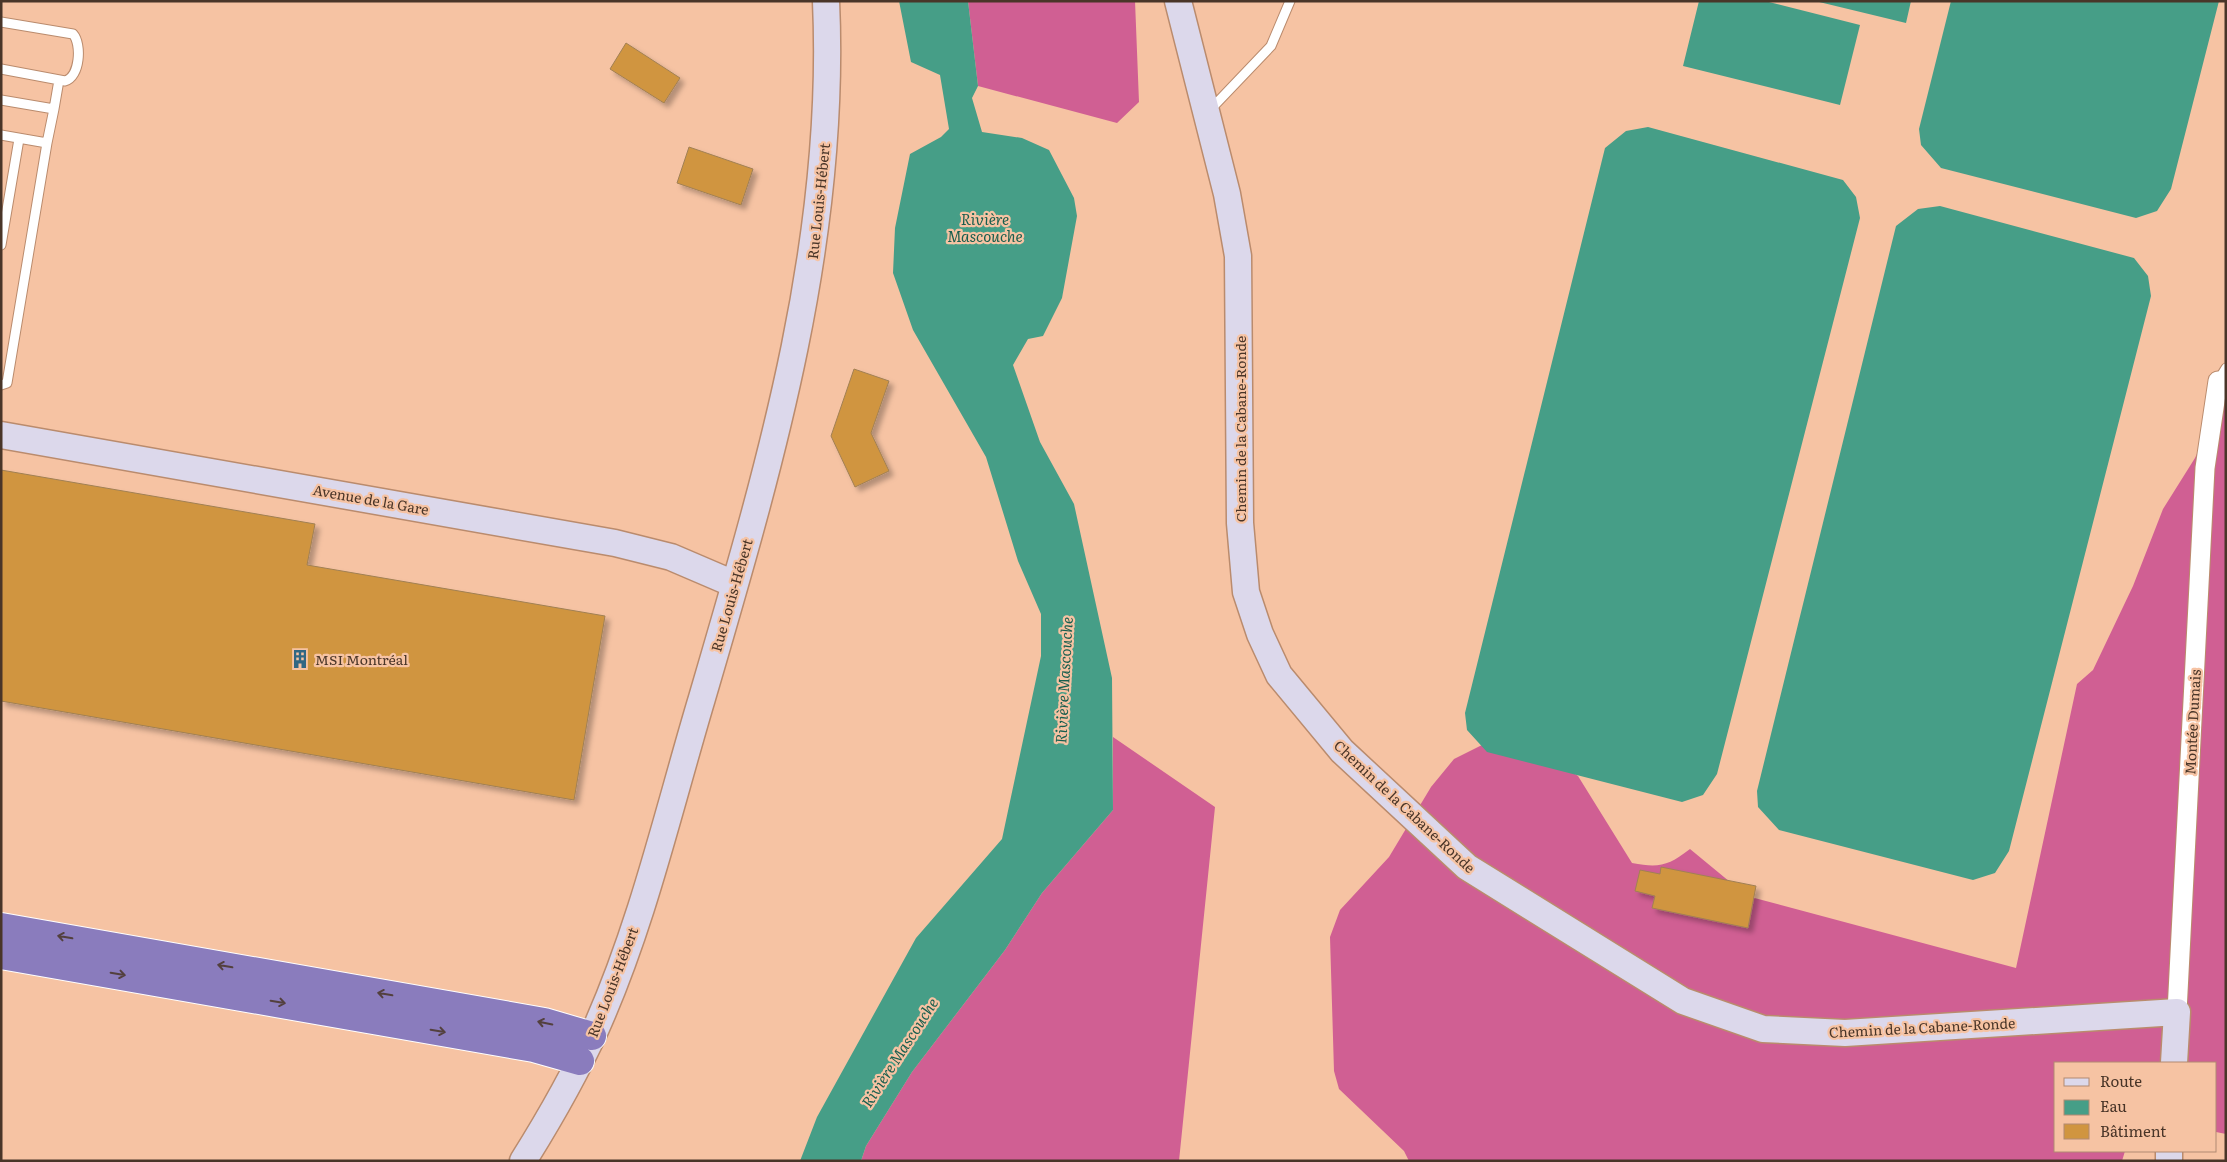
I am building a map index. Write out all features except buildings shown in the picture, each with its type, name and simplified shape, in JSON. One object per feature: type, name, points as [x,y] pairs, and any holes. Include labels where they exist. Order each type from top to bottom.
[{"type":"highway","points":[[1,927],[544,1022],[592,1036]]},
{"type":"highway","points":[[1,955],[534,1048],[580,1061]]},
{"type":"street","name":"Rue Louis-Hébert","points":[[523,1161],[580,1061],[592,1036],[630,938],[734,584],[782,412],[812,261],[827,110],[826,1]]},
{"type":"street","name":"Chemin de la Cabane-Ronde","points":[[1178,1],[1226,194],[1238,256],[1240,523],[1246,592],[1260,634],[1279,675],[1342,750],[1468,867],[1683,1002],[1763,1029],[1845,1033],[2177,1012]]},
{"type":"street","name":"Montée Dumais","points":[[2174,1062],[2205,468],[2222,374]]},
{"type":"street","name":"Avenue de la Gare","points":[[1,435],[615,543],[671,557],[734,584]]},
{"type":"lane","points":[[1207,114],[1271,46],[1290,1]]},
{"type":"lane","points":[[1,22],[73,34],[79,44],[74,76],[66,81],[1,68]]},
{"type":"lane","points":[[1,385],[7,383],[59,80]]},
{"type":"lane","points":[[1,100],[54,109]]},
{"type":"lane","points":[[1,136],[47,143]]},
{"type":"lane","points":[[1,244],[19,138]]},
{"type":"shaded area","points":[[968,1],[1135,1],[1139,102],[1117,123],[978,86]]},
{"type":"shaded area","points":[[2226,392],[2226,1134],[2217,1132],[2217,1062],[2054,1062],[2054,1152],[2125,1152],[2122,1161],[1409,1161],[1404,1151],[1339,1089],[1334,1071],[1330,937],[1340,910],[1389,857],[1431,787],[1454,759],[1498,737],[1520,739],[1578,776],[1632,863],[1663,864],[1690,849],[1747,896],[2016,968],[2077,684],[2093,670],[2133,586],[2163,509],[2195,458]]},
{"type":"shaded area","points":[[1113,737],[1215,807],[1179,1161],[861,1161],[866,1146],[912,1072],[1005,950],[1042,893],[1113,810]]},
{"type":"water","name":"Rivière Mascouche","points":[[899,1],[968,1],[978,86],[972,98],[982,132],[1022,138],[1049,150],[1074,198],[1077,216],[1062,298],[1043,336],[1028,339],[1013,365],[1040,442],[1074,504],[1112,678],[1113,810],[1042,893],[1005,950],[912,1072],[866,1146],[861,1161],[800,1161],[817,1117],[916,938],[1002,839],[1041,656],[1041,614],[1018,561],[986,457],[913,330],[893,273],[895,228],[910,154],[941,137],[949,129],[940,75],[911,62]]},
{"type":"water","points":[[1699,1],[1765,1],[1860,25],[1840,105],[1683,66]]},
{"type":"water","points":[[1815,1],[1911,1],[1906,23]]},
{"type":"water","points":[[1951,1],[2219,1],[2171,189],[2157,211],[2136,218],[1941,168],[1921,145],[1919,129]]},
{"type":"water","points":[[1648,127],[1843,180],[1856,197],[1860,218],[1717,774],[1703,795],[1682,802],[1487,752],[1467,730],[1465,713],[1605,148],[1626,131]]},
{"type":"water","points":[[1940,206],[2134,258],[2148,276],[2151,296],[2009,851],[1995,873],[1973,880],[1779,830],[1758,807],[1757,791],[1896,226],[1918,209]]},
{"type":"place","name":"MSI Montréal","points":[[300,659]]}]
